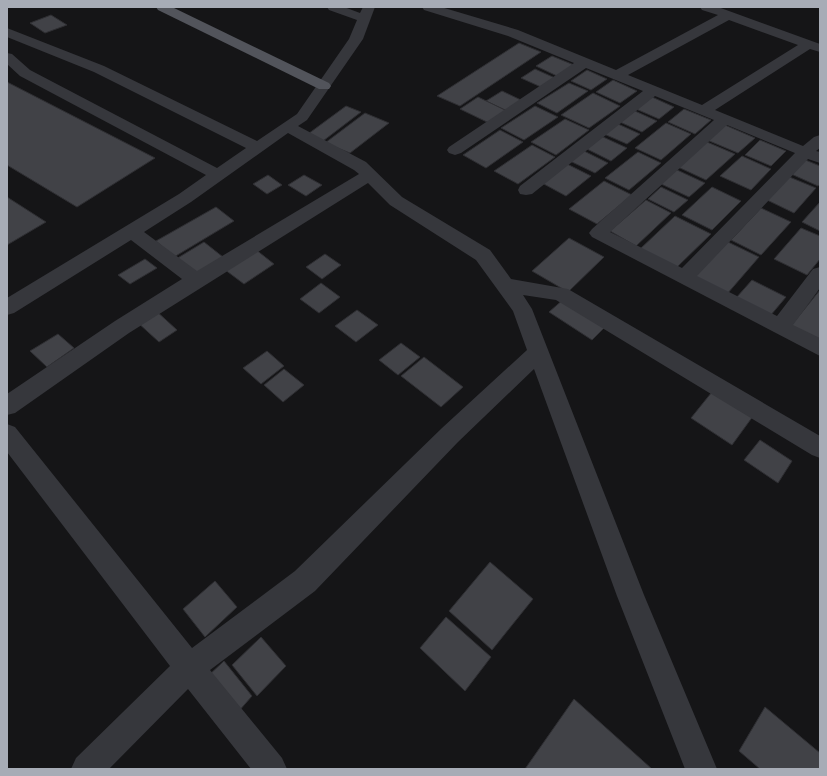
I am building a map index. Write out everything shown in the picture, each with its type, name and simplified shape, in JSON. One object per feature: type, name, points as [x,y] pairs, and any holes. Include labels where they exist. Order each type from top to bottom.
[{"type":"main road","points":[[162,7],[324,86]]},
{"type":"street","points":[[7,308],[218,175],[302,118],[356,40],[367,13],[333,7]]},
{"type":"street","points":[[428,7],[443,9],[513,33],[812,155]]},
{"type":"street","points":[[706,7],[814,46]]},
{"type":"street","points":[[618,75],[728,15]]},
{"type":"street","points":[[10,36],[99,69],[258,148]]},
{"type":"street","points":[[704,110],[814,46]]},
{"type":"street","points":[[7,57],[25,73],[218,175]]},
{"type":"street","points":[[455,150],[585,62]]},
{"type":"street","points":[[526,190],[653,90]]},
{"type":"street","points":[[725,119],[598,233],[820,348]]},
{"type":"street","points":[[288,127],[360,166],[396,201],[483,255],[522,309],[631,596],[701,769]]},
{"type":"street","points":[[685,277],[812,155],[820,140]]},
{"type":"street","points":[[7,406],[122,327],[196,280],[369,175]]},
{"type":"street","points":[[131,231],[196,280]]},
{"type":"street","points":[[780,327],[820,274]]},
{"type":"street","points":[[504,285],[561,294],[820,448]]},
{"type":"street","points":[[87,769],[189,668],[305,581],[450,435],[538,352]]},
{"type":"street","points":[[7,434],[189,668],[271,769]]},
{"type":"building","points":[[51,15],[67,25],[45,33],[30,23]]},
{"type":"building","points":[[519,43],[541,52],[460,106],[437,96]]},
{"type":"building","points":[[552,56],[574,65],[557,76],[536,66]]},
{"type":"building","points":[[535,69],[555,78],[541,87],[521,78]]},
{"type":"building","points":[[587,70],[607,79],[591,90],[571,81]]},
{"type":"building","points":[[613,80],[637,91],[620,103],[596,92]]},
{"type":"building","points":[[7,82],[155,158],[77,207],[7,165]]},
{"type":"building","points":[[569,83],[588,91],[557,113],[537,103]]},
{"type":"building","points":[[502,91],[523,101],[507,111],[486,101]]},
{"type":"building","points":[[593,93],[620,106],[589,128],[561,115]]},
{"type":"building","points":[[478,97],[507,111],[489,123],[460,109]]},
{"type":"building","points":[[652,97],[674,107],[659,119],[636,109]]},
{"type":"building","points":[[346,106],[361,112],[323,141],[308,134]]},
{"type":"building","points":[[535,106],[558,117],[524,140],[501,128]]},
{"type":"building","points":[[684,109],[711,120],[695,134],[668,122]]},
{"type":"building","points":[[635,111],[657,121],[642,132],[620,122]]},
{"type":"building","points":[[365,113],[389,123],[350,153],[325,143]]},
{"type":"building","points":[[565,119],[589,130],[556,155],[531,142]]},
{"type":"building","points":[[666,123],[691,134],[661,160],[635,148]]},
{"type":"building","points":[[618,124],[640,134],[627,144],[604,134]]},
{"type":"building","points":[[725,125],[755,138],[738,153],[707,140]]},
{"type":"building","points":[[500,130],[523,142],[486,168],[463,155]]},
{"type":"building","points":[[601,136],[627,148],[611,161],[585,148]]},
{"type":"building","points":[[760,140],[786,151],[771,166],[745,155]]},
{"type":"building","points":[[707,142],[735,154],[706,180],[678,167]]},
{"type":"building","points":[[532,145],[555,157],[518,184],[494,171]]},
{"type":"building","points":[[584,151],[608,163],[595,173],[570,161]]},
{"type":"building","points":[[638,152],[661,163],[629,190],[605,178]]},
{"type":"building","points":[[742,156],[771,169],[751,190],[720,176]]},
{"type":"building","points":[[803,159],[820,166],[820,184],[818,186],[789,173]]},
{"type":"building","points":[[567,164],[591,176],[566,196],[542,183]]},
{"type":"building","points":[[675,169],[705,183],[689,197],[659,183]]},
{"type":"building","points":[[268,175],[282,185],[267,194],[253,184]]},
{"type":"building","points":[[304,175],[322,185],[306,196],[288,185]]},
{"type":"building","points":[[787,176],[816,188],[794,213],[765,199]]},
{"type":"building","points":[[604,181],[632,195],[597,224],[569,209]]},
{"type":"building","points":[[661,187],[688,200],[674,212],[648,199]]},
{"type":"building","points":[[712,187],[741,201],[712,230],[682,215]]},
{"type":"building","points":[[7,197],[46,222],[7,245]]},
{"type":"building","points":[[646,200],[671,213],[636,246],[610,231]]},
{"type":"building","points":[[820,202],[820,231],[802,222]]},
{"type":"building","points":[[216,207],[234,221],[174,257],[156,241]]},
{"type":"building","points":[[761,208],[791,222],[761,255],[731,240]]},
{"type":"building","points":[[675,216],[711,234],[676,268],[640,249]]},
{"type":"building","points":[[801,228],[820,236],[820,259],[807,275],[774,259]]},
{"type":"building","points":[[569,238],[604,257],[568,292],[532,271]]},
{"type":"building","points":[[204,242],[223,257],[195,275],[176,259]]},
{"type":"building","points":[[728,242],[759,257],[727,294],[694,277]]},
{"type":"building","points":[[255,249],[274,264],[244,284],[224,269]]},
{"type":"building","points":[[325,254],[341,265],[322,279],[306,267]]},
{"type":"building","points":[[145,259],[157,268],[130,284],[118,275]]},
{"type":"building","points":[[752,280],[786,297],[770,316],[736,298]]},
{"type":"building","points":[[321,283],[340,297],[319,313],[300,299]]},
{"type":"building","points":[[820,290],[820,343],[790,327]]},
{"type":"building","points":[[565,298],[608,324],[592,340],[549,312]]},
{"type":"building","points":[[154,309],[177,330],[159,342],[136,321]]},
{"type":"building","points":[[357,310],[378,325],[356,342],[335,326]]},
{"type":"building","points":[[58,334],[74,348],[47,367],[30,351]]},
{"type":"building","points":[[401,343],[420,357],[398,375],[379,360]]},
{"type":"building","points":[[267,351],[284,366],[261,384],[243,368]]},
{"type":"building","points":[[424,357],[463,387],[441,407],[401,376]]},
{"type":"building","points":[[284,369],[304,385],[283,402],[264,385]]},
{"type":"building","points":[[716,387],[756,412],[732,445],[691,418]]},
{"type":"building","points":[[760,440],[792,461],[778,483],[744,460]]},
{"type":"building","points":[[490,562],[533,599],[492,650],[449,611]]},
{"type":"building","points":[[215,581],[237,607],[205,637],[183,609]]},
{"type":"building","points":[[446,617],[491,657],[465,691],[420,648]]},
{"type":"building","points":[[261,637],[286,666],[257,696],[232,665]]},
{"type":"building","points":[[224,661],[252,696],[238,712],[208,676]]},
{"type":"building","points":[[574,699],[652,769],[525,769]]},
{"type":"building","points":[[765,707],[820,753],[820,769],[760,769],[739,751]]}]
